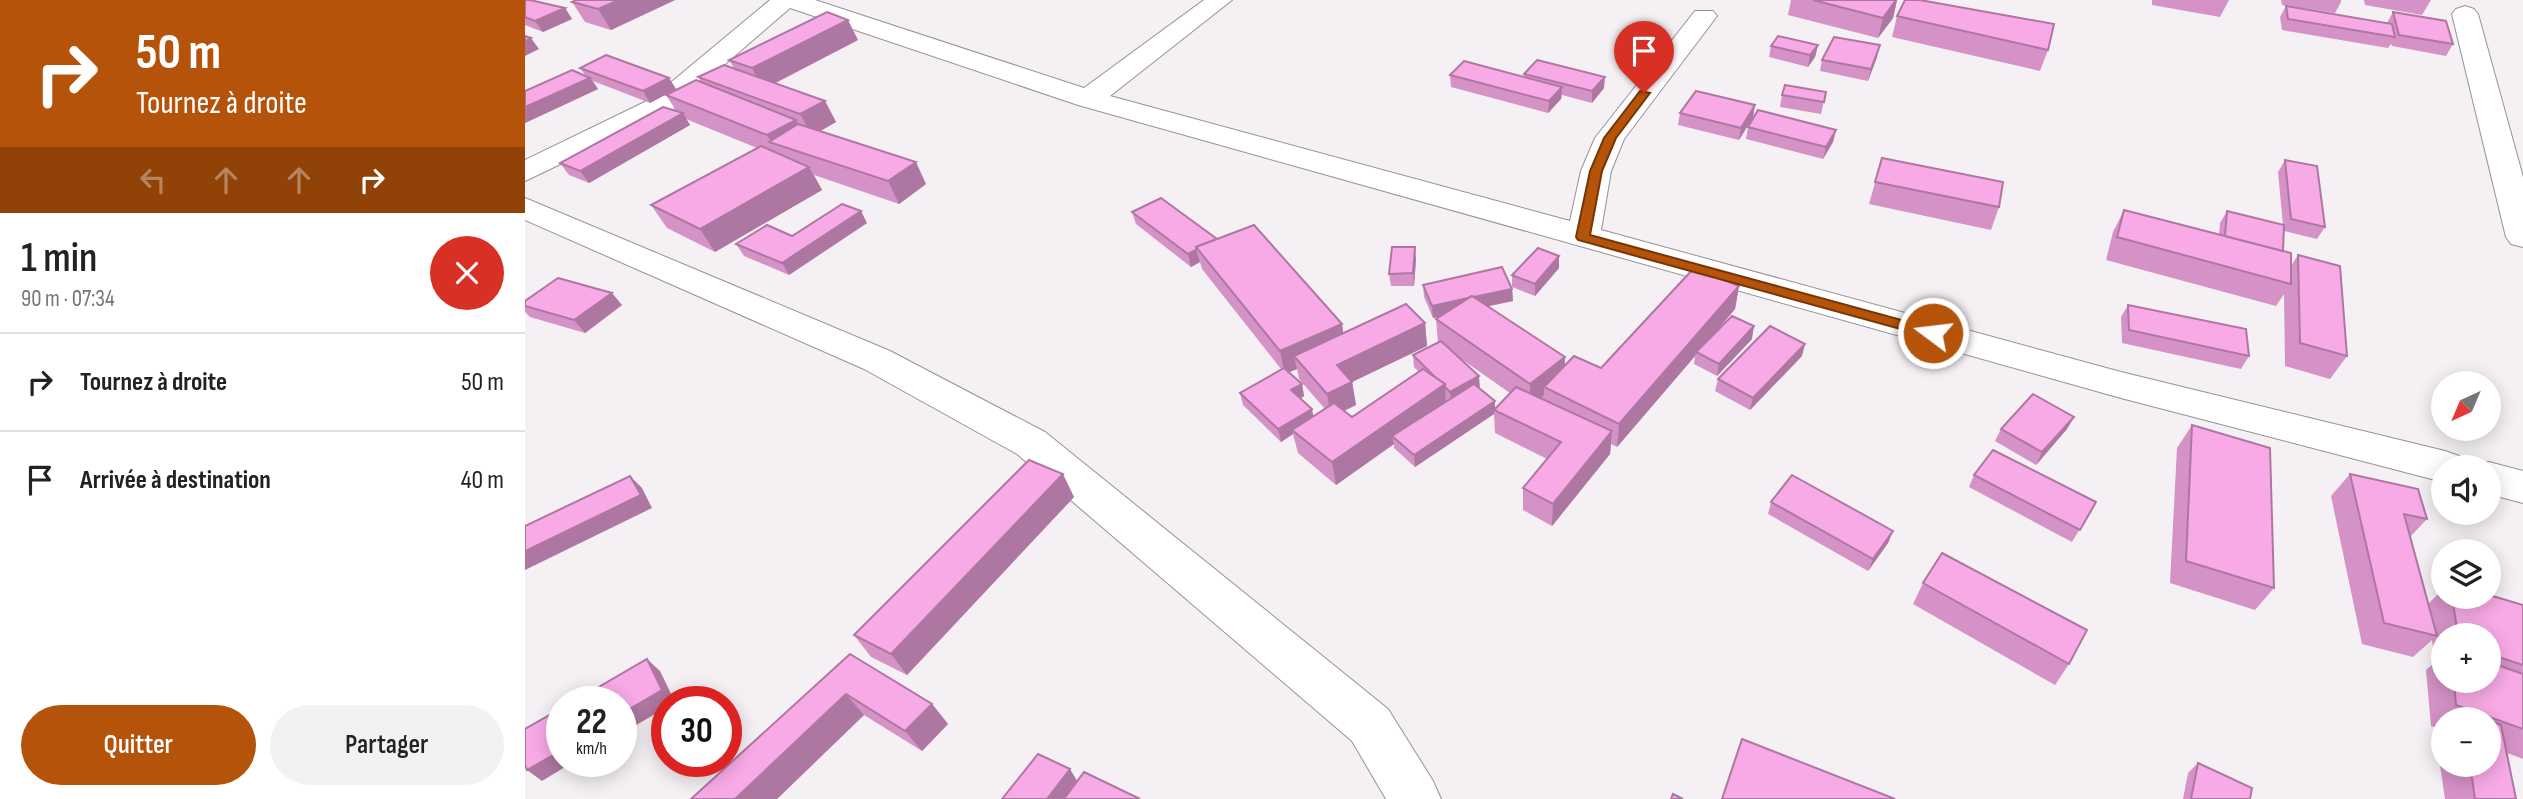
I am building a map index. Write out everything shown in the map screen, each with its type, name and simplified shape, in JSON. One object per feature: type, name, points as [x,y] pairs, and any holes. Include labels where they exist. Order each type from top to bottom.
[{"type":"street","points":[[525,172],[661,105],[788,0],[1088,99],[2121,385],[2431,463]]},
{"type":"street","points":[[1088,99],[1220,0]]},
{"type":"street","points":[[2465,14],[2523,237]]},
{"type":"street","points":[[1583,237],[1596,171],[1610,138],[1704,16]]},
{"type":"street","points":[[525,208],[877,360],[1031,443],[1370,725],[1415,799]]},
{"type":"street","points":[[2501,481],[2523,487]]},
{"type":"building","points":[[526,0],[565,8],[535,21],[525,17]]},
{"type":"building","points":[[619,0],[598,9],[572,2]]},
{"type":"building","points":[[1813,0],[1896,0],[1883,18]]},
{"type":"building","points":[[1905,0],[1920,0],[2054,24],[2048,50],[1897,16]]},
{"type":"building","points":[[2286,6],[2392,24],[2395,37],[2288,19]]},
{"type":"building","points":[[827,12],[848,20],[752,68],[729,60]]},
{"type":"building","points":[[2393,12],[2446,21],[2453,44],[2399,35]]},
{"type":"building","points":[[1778,36],[1818,45],[1810,55],[1771,46]]},
{"type":"building","points":[[1834,37],[1880,45],[1871,69],[1822,60]]},
{"type":"building","points":[[606,55],[669,78],[643,91],[580,68]]},
{"type":"building","points":[[1537,60],[1605,77],[1592,91],[1524,74]]},
{"type":"building","points":[[1464,61],[1562,87],[1549,101],[1450,75]]},
{"type":"building","points":[[724,65],[825,101],[800,114],[698,77]]},
{"type":"building","points":[[572,70],[590,78],[525,107],[525,91]]},
{"type":"building","points":[[696,80],[796,120],[767,135],[666,95]]},
{"type":"building","points":[[1785,85],[1826,92],[1824,102],[1782,95]]},
{"type":"building","points":[[1696,91],[1755,105],[1741,128],[1680,113]]},
{"type":"building","points":[[663,107],[683,113],[580,171],[560,163]]},
{"type":"building","points":[[1758,110],[1836,130],[1826,147],[1748,127]]},
{"type":"building","points":[[798,124],[916,162],[888,181],[769,142]]},
{"type":"building","points":[[761,146],[809,167],[700,229],[651,205]]},
{"type":"building","points":[[1882,158],[2003,182],[1999,207],[1875,182]]},
{"type":"building","points":[[2285,160],[2317,166],[2325,227],[2291,219]]},
{"type":"building","points":[[1161,198],[1217,239],[1196,247],[1196,250],[1188,254],[1132,212]]},
{"type":"building","points":[[842,204],[861,211],[782,263],[736,244],[767,225],[792,236]]},
{"type":"building","points":[[2124,210],[2291,253],[2291,284],[2117,237]]},
{"type":"building","points":[[2227,211],[2284,225],[2283,251],[2225,236]]},
{"type":"building","points":[[1254,225],[1342,324],[1280,351],[1196,247]]},
{"type":"building","points":[[1392,247],[1415,247],[1413,273],[1389,274]]},
{"type":"building","points":[[1538,248],[1559,256],[1535,284],[1512,275]]},
{"type":"building","points":[[2298,255],[2340,266],[2347,356],[2300,343]]},
{"type":"building","points":[[1502,267],[1512,289],[1432,306],[1423,285]]},
{"type":"building","points":[[1694,268],[1739,286],[1619,424],[1544,387],[1574,356],[1601,368]]},
{"type":"building","points":[[558,278],[612,293],[574,320],[525,306],[525,301]]},
{"type":"building","points":[[1472,296],[1565,357],[1530,384],[1436,319]]},
{"type":"building","points":[[1406,304],[1425,323],[1337,365],[1352,382],[1327,394],[1294,356]]},
{"type":"building","points":[[2128,305],[2246,329],[2249,356],[2129,330]]},
{"type":"building","points":[[1732,316],[1754,326],[1719,364],[1696,352]]},
{"type":"building","points":[[1770,326],[1805,344],[1753,398],[1718,379]]},
{"type":"building","points":[[1441,341],[1479,376],[1450,392],[1445,384],[1413,355]]},
{"type":"building","points":[[1284,368],[1302,384],[1291,390],[1312,409],[1278,429],[1240,393]]},
{"type":"building","points":[[1423,369],[1445,384],[1332,462],[1292,430],[1334,403],[1352,417]]},
{"type":"building","points":[[1474,384],[1495,401],[1414,455],[1392,436]]},
{"type":"building","points":[[1516,387],[1612,431],[1553,504],[1523,488],[1561,442],[1494,410]]},
{"type":"building","points":[[2033,394],[2074,417],[2042,452],[2001,429]]},
{"type":"building","points":[[2192,425],[2270,448],[2274,588],[2186,561]]},
{"type":"building","points":[[1993,450],[2096,502],[2080,530],[1974,475]]},
{"type":"building","points":[[1029,460],[1063,474],[891,654],[854,635]]},
{"type":"building","points":[[2350,474],[2418,489],[2427,519],[2404,514],[2433,623],[2431,623],[2431,635],[2384,623]]},
{"type":"building","points":[[1792,475],[1893,531],[1873,559],[1771,502]]},
{"type":"building","points":[[630,476],[641,495],[525,551],[525,526]]},
{"type":"building","points":[[1942,553],[2087,630],[2069,664],[1923,583]]},
{"type":"building","points":[[2501,599],[2523,605],[2523,665],[2501,658],[2501,623],[2456,623],[2454,609],[2501,609]]},
{"type":"building","points":[[850,654],[932,704],[905,731],[846,694],[735,799],[691,799],[715,777],[742,777],[742,752]]},
{"type":"building","points":[[647,659],[660,686],[651,686],[651,696],[637,705],[637,686],[601,686]]},
{"type":"building","points":[[2501,666],[2523,674],[2523,729],[2501,721],[2501,707],[2456,705],[2455,693],[2501,693]]},
{"type":"building","points":[[546,717],[546,759],[527,770],[525,765],[525,729]]},
{"type":"building","points":[[2501,725],[2516,799],[2475,799],[2472,777],[2501,777]]},
{"type":"building","points":[[1742,739],[1895,799],[1722,799]]},
{"type":"building","points":[[1038,754],[1070,769],[1047,799],[1002,799]]},
{"type":"building","points":[[2198,763],[2252,788],[2250,799],[2191,799]]},
{"type":"building","points":[[1084,772],[1140,799],[1064,799]]},
{"type":"route","points":[[1644,93],[1610,138],[1596,171],[1583,237],[1933,333]]}]
